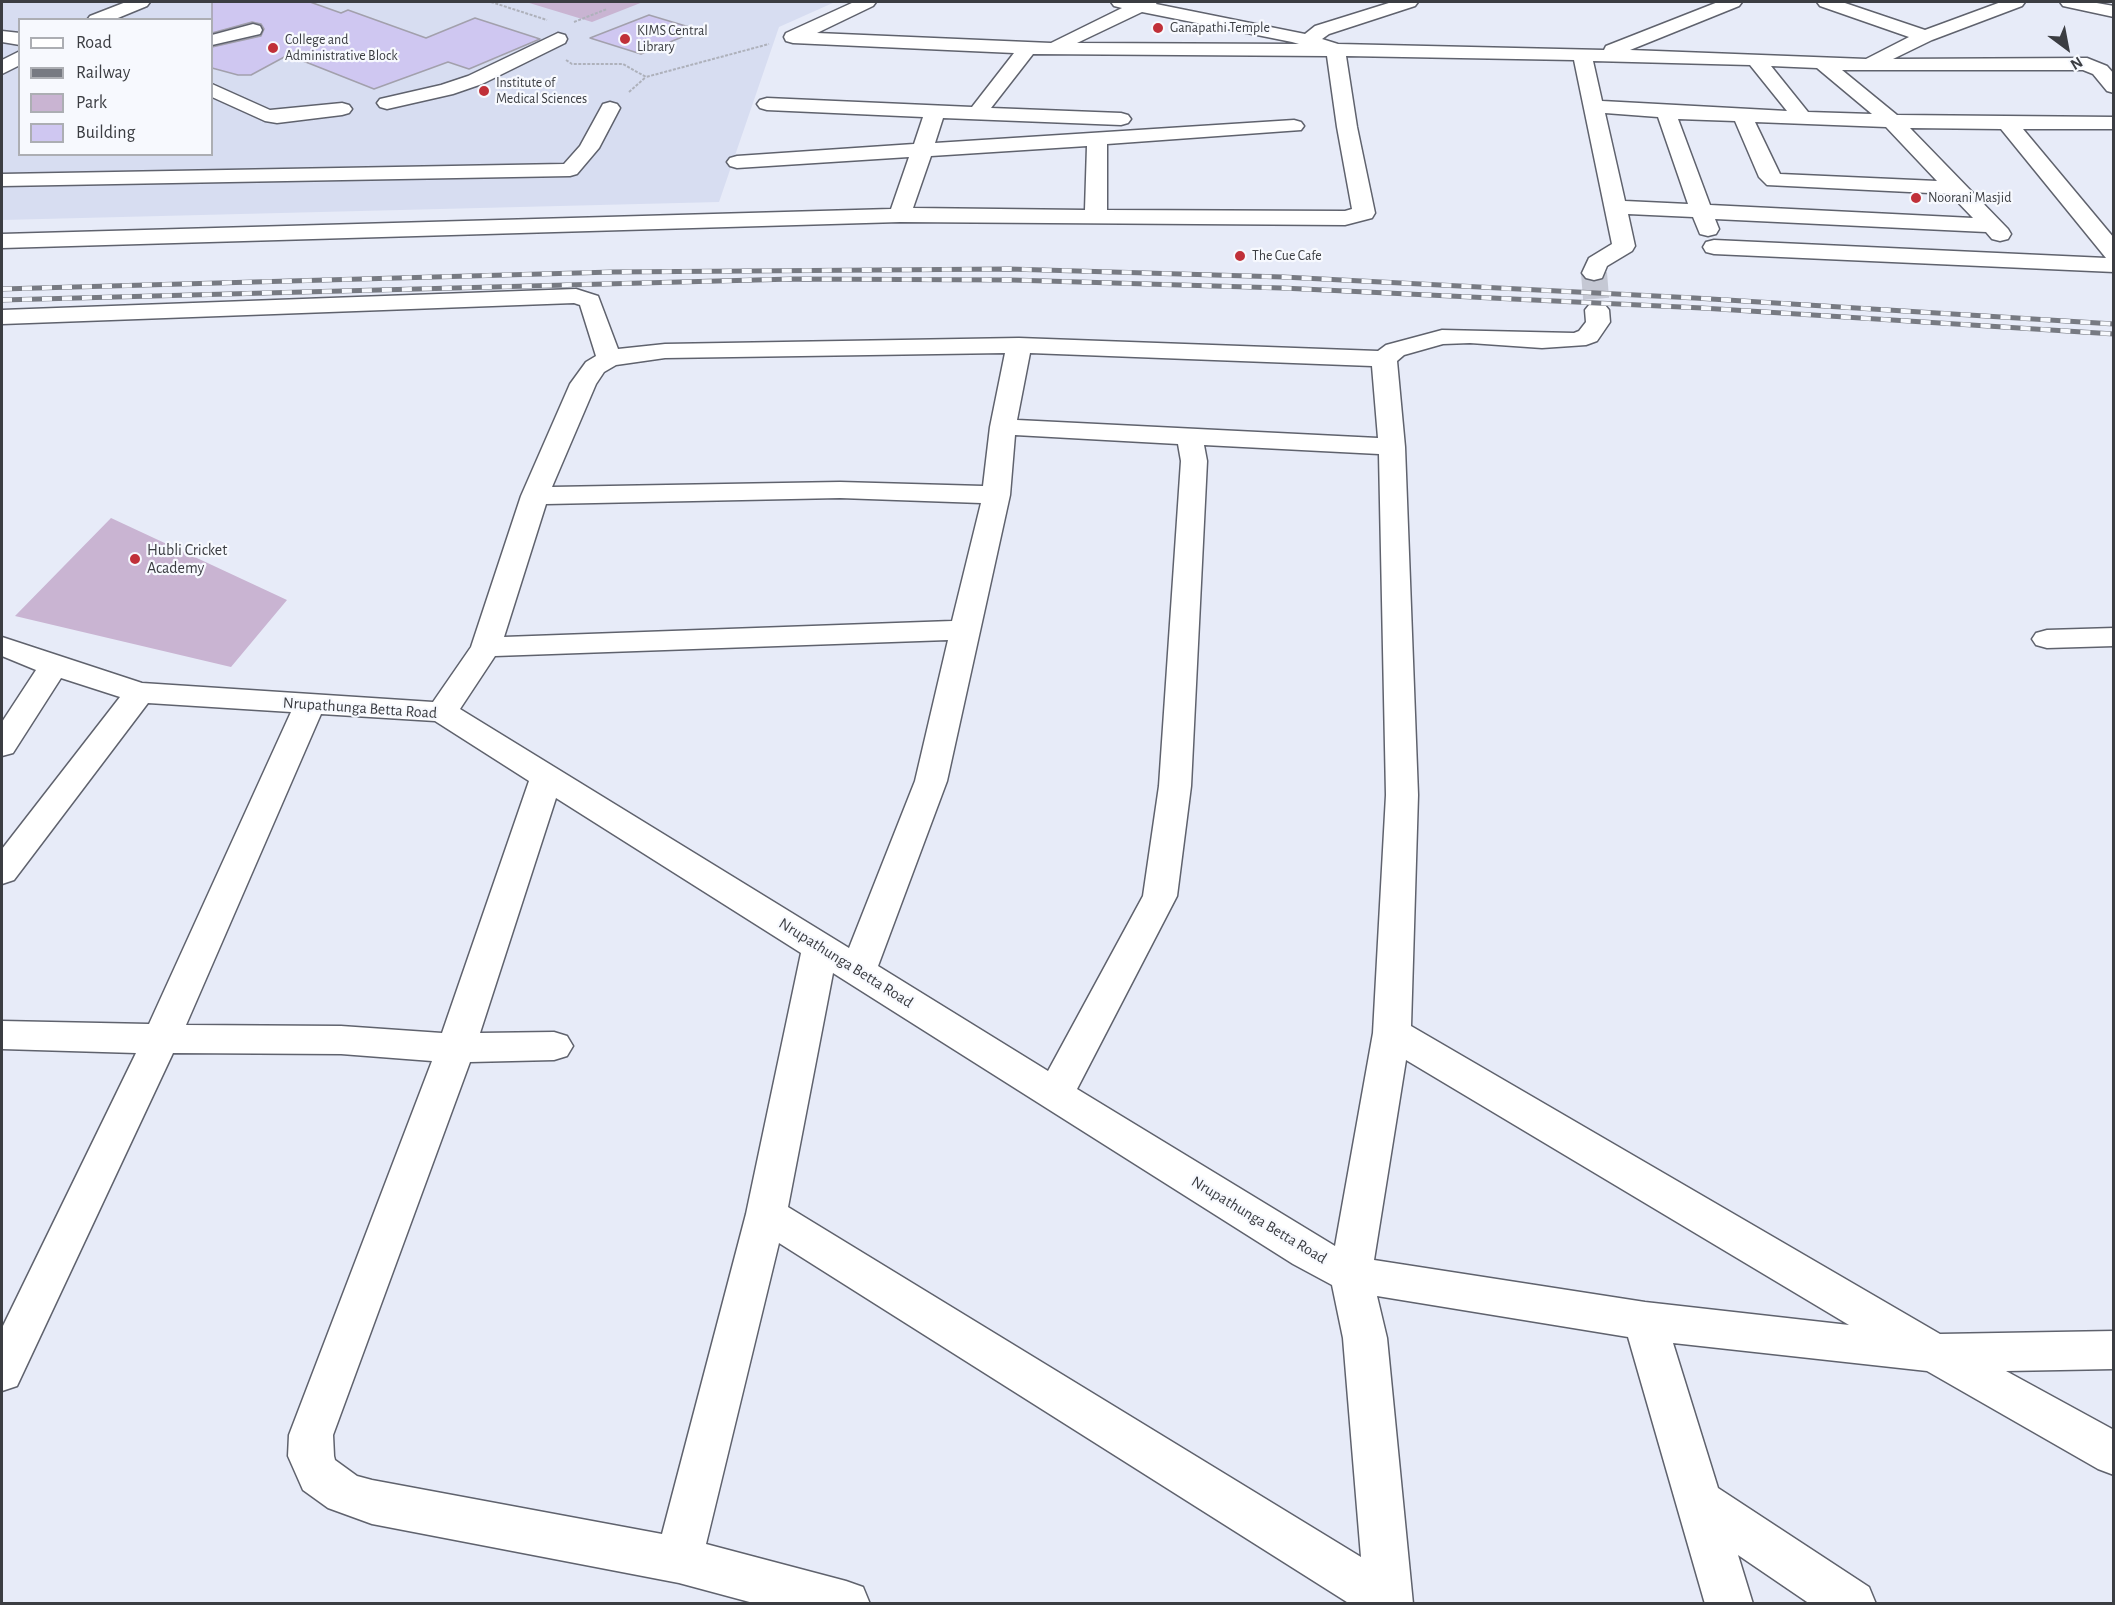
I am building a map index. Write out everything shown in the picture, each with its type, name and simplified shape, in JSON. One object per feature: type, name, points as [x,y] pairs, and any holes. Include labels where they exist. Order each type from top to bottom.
[{"type":"street","points":[[101,18],[141,2]]},
{"type":"street","points":[[793,37],[867,2]]},
{"type":"street","points":[[1120,2],[1146,4],[1315,35],[1336,50]]},
{"type":"street","points":[[1315,35],[1365,2]]},
{"type":"street","points":[[1315,35],[1409,2]]},
{"type":"street","points":[[1591,54],[1734,2]]},
{"type":"street","points":[[1826,2],[1925,36]]},
{"type":"street","points":[[1867,65],[1925,36],[2016,2]]},
{"type":"street","points":[[2069,2],[2090,4],[2114,12]]},
{"type":"street","points":[[1051,49],[1146,4]]},
{"type":"street","points":[[213,40],[253,30]]},
{"type":"street","points":[[387,103],[446,90],[475,80],[555,33]]},
{"type":"street","points":[[2,37],[18,39]]},
{"type":"street","points":[[793,37],[1051,49],[1591,54],[1867,65],[2072,63],[2087,64],[2107,70],[2114,87]]},
{"type":"street","points":[[982,107],[1028,48]]},
{"type":"street","points":[[2,241],[900,215],[1344,218],[1364,213],[1329,127],[1336,50]]},
{"type":"street","points":[[1591,54],[1592,106],[1624,246],[1597,263],[1594,273]]},
{"type":"street","points":[[2,68],[18,58]]},
{"type":"street","points":[[1755,59],[1803,118]]},
{"type":"street","points":[[1821,63],[1892,121],[2024,259]]},
{"type":"street","points":[[213,90],[265,115],[277,117],[342,109]]},
{"type":"street","points":[[766,104],[1329,127]]},
{"type":"street","points":[[1592,106],[1743,117],[2114,123]]},
{"type":"street","points":[[2,180],[570,170],[589,148],[610,108]]},
{"type":"street","points":[[900,215],[935,112]]},
{"type":"street","points":[[1666,112],[1718,257],[2024,259],[2114,265]]},
{"type":"street","points":[[1743,117],[1770,177],[1775,180],[1958,188]]},
{"type":"street","points":[[2007,123],[2114,253]]},
{"type":"street","points":[[737,162],[1294,126]]},
{"type":"street","points":[[1096,216],[1097,140]]},
{"type":"street","points":[[1615,207],[1993,226]]},
{"type":"street","points":[[2,317],[576,296],[590,301],[609,358]]},
{"type":"street","points":[[442,712],[486,647],[535,496],[583,384],[595,367],[609,358],[665,351],[1019,345],[1384,359],[1395,350],[1442,337],[1470,336],[1542,341],[1584,338],[1591,333],[1598,322],[1597,310]]},
{"type":"street","points":[[858,970],[930,781],[996,495],[1003,427],[1019,345]]},
{"type":"street","points":[[1384,359],[1392,447],[1401,795],[1392,1033],[1351,1274],[1365,1338],[1388,1602]]},
{"type":"street","points":[[1003,427],[1190,439],[1392,447]]},
{"type":"street","points":[[1056,1093],[1160,896],[1175,786],[1194,461],[1190,439]]},
{"type":"street","points":[[535,496],[840,490],[996,495]]},
{"type":"street","points":[[486,647],[966,630]]},
{"type":"street","points":[[2047,639],[2114,638]]},
{"type":"street","name":"Nrupathunga Betta Road","points":[[2,646],[54,666],[140,693],[442,712],[1308,1251],[1351,1274],[1645,1321],[1935,1353],[2114,1350]]},
{"type":"street","points":[[2,746],[54,666]]},
{"type":"street","points":[[2,872],[140,693]]},
{"type":"street","points":[[2,1372],[161,1039],[310,704]]},
{"type":"street","points":[[547,777],[456,1048],[310,1435],[311,1456],[319,1475],[344,1493],[372,1502],[679,1560],[846,1604]]},
{"type":"street","points":[[679,1560],[766,1214],[820,947]]},
{"type":"street","points":[[1392,1033],[1935,1353],[2114,1454]]},
{"type":"street","points":[[2,1035],[341,1040],[456,1048],[554,1046]]},
{"type":"street","points":[[766,1214],[1388,1602]]},
{"type":"street","points":[[1645,1321],[1729,1604]]},
{"type":"street","points":[[1699,1502],[1852,1604]]},
{"type":"path","points":[[491,2],[555,33],[572,64],[623,64],[646,77],[793,37]]},
{"type":"path","points":[[555,33],[607,9]]},
{"type":"shaded area","name":"Institute of Medical Sciences","points":[[2,2],[835,2],[779,27],[719,202],[2,220]]},
{"type":"green space","points":[[526,2],[643,2],[592,22]]},
{"type":"green space","name":"Hubli Cricket Academy","points":[[111,518],[287,600],[231,667],[15,616]]},
{"type":"building","name":"College and Administrative Block","points":[[212,2],[310,2],[341,13],[348,10],[426,38],[475,18],[540,39],[469,69],[448,62],[374,89],[288,55],[251,75],[238,75],[213,68],[213,47],[261,36],[264,29],[261,24],[252,22],[213,33]]},
{"type":"building","name":"KIMS Central Library","points":[[649,15],[699,30],[641,54],[590,38]]},
{"type":"tunnel","points":[[1594,273],[1597,310]]},
{"type":"railway","points":[[2,289],[613,272],[1009,269],[1283,277],[1695,298],[2114,324]]},
{"type":"railway","points":[[2,300],[793,279],[1012,280],[1282,288],[1702,308],[2114,334]]},
{"type":"place","name":"Ganapathi Temple","points":[[1158,28]]},
{"type":"place","name":"KIMS Central Library","points":[[625,39]]},
{"type":"place","name":"College and Administrative Block","points":[[273,48]]},
{"type":"place","name":"Institute of Medical Sciences","points":[[484,91]]},
{"type":"place","name":"Noorani Masjid","points":[[1916,198]]},
{"type":"place","name":"The Cue Cafe","points":[[1240,256]]},
{"type":"place","name":"Hubli Cricket Academy","points":[[135,559]]}]
